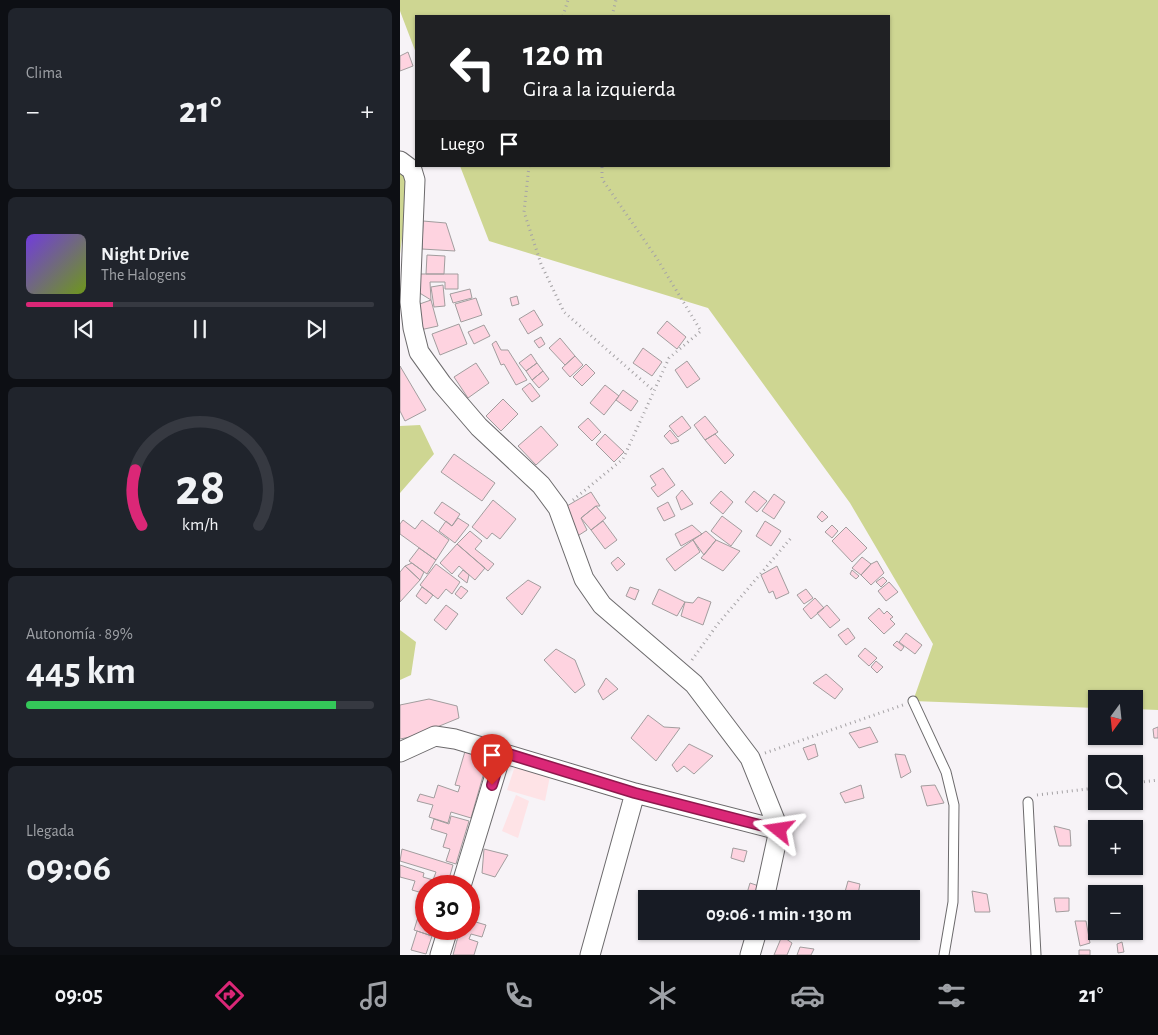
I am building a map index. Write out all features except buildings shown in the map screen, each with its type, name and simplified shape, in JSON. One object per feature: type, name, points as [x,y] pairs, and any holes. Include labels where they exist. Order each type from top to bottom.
[{"type":"street","points":[[400,161],[412,170],[415,180],[410,302],[413,328],[419,352],[442,384],[478,427],[541,485],[552,501],[569,534],[584,579],[597,599],[694,684],[750,758],[779,830],[766,890]]},
{"type":"street","points":[[400,752],[435,736],[502,752],[635,793],[779,830]]},
{"type":"street","points":[[464,875],[502,752]]},
{"type":"street","points":[[590,955],[635,793]]},
{"type":"street","points":[[440,955],[445,940]]},
{"type":"street","points":[[750,955],[754,940]]},
{"type":"lane","points":[[913,701],[946,772],[954,805],[952,902],[944,955]]},
{"type":"lane","points":[[1028,802],[1036,955]]},
{"type":"path","points":[[563,15],[568,0]]},
{"type":"path","points":[[612,15],[616,0]]},
{"type":"path","points":[[529,167],[524,212],[541,264],[564,312],[654,391]]},
{"type":"path","points":[[567,504],[623,459],[669,358],[701,331],[656,257],[602,179],[602,167]]},
{"type":"path","points":[[682,674],[717,625],[791,538]]},
{"type":"path","points":[[750,758],[913,701]]},
{"type":"path","points":[[1143,782],[1158,780]]},
{"type":"path","points":[[1028,802],[1034,795],[1088,789]]},
{"type":"shaded area","points":[[515,766],[550,776],[545,801],[507,790]]},
{"type":"shaded area","points":[[516,795],[529,801],[518,838],[502,831]]},
{"type":"green space","points":[[400,0],[1158,0],[1158,710],[1143,709],[1143,690],[1088,690],[1088,708],[913,701],[933,644],[850,503],[708,308],[489,241],[460,167],[890,167],[890,15],[415,15],[415,50],[400,11]]},
{"type":"green space","points":[[400,171],[404,172],[408,192],[400,254]]},
{"type":"green space","points":[[420,425],[434,454],[400,493],[400,426]]},
{"type":"green space","points":[[400,630],[416,642],[411,675],[400,680]]},
{"type":"route","points":[[492,785],[502,752],[635,793],[779,830]]}]
